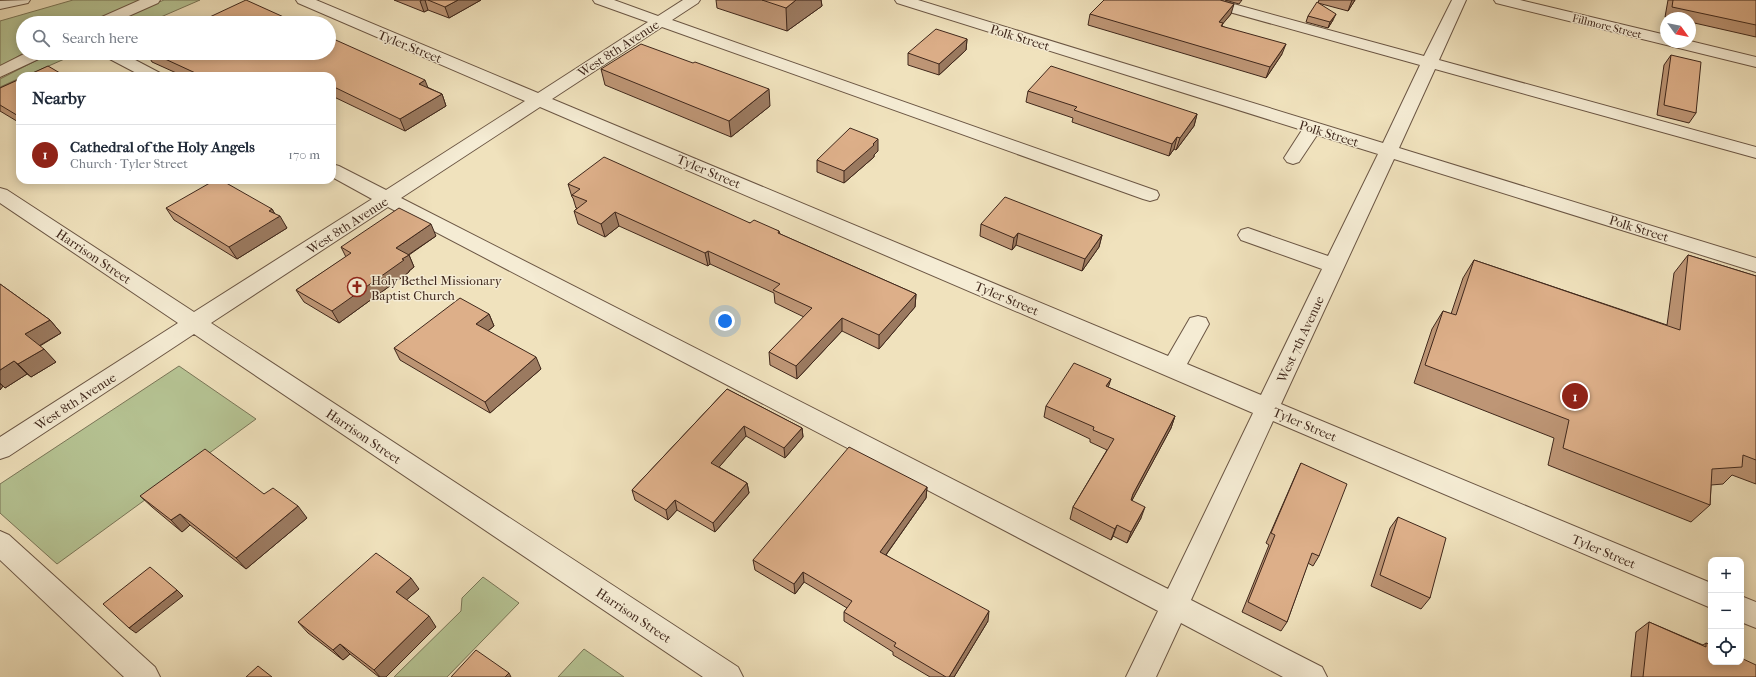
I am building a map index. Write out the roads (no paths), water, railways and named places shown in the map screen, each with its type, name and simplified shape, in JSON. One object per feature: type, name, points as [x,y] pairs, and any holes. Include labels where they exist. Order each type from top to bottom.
[{"type":"street","points":[[0,5],[23,0]]},
{"type":"street","points":[[116,16],[153,0]]},
{"type":"street","name":"Tyler Street","points":[[303,0],[1708,595]]},
{"type":"street","points":[[600,0],[1150,195]]},
{"type":"street","name":"West 8th Avenue","points":[[0,449],[693,0]]},
{"type":"street","name":"Polk Street","points":[[902,0],[1756,265]]},
{"type":"street","points":[[1202,0],[1756,153]]},
{"type":"street","name":"West 7th Avenue","points":[[1141,677],[1459,0]]},
{"type":"street","name":"Fillmore Street","points":[[1501,0],[1660,39]]},
{"type":"street","points":[[1696,48],[1756,62]]},
{"type":"street","points":[[0,72],[25,60]]},
{"type":"street","points":[[123,60],[146,72]]},
{"type":"street","points":[[1293,158],[1312,128]]},
{"type":"street","points":[[336,172],[1312,677]]},
{"type":"street","name":"Harrison Street","points":[[0,194],[728,677]]},
{"type":"street","points":[[1248,235],[1335,266]]},
{"type":"street","points":[[1173,368],[1198,324]]},
{"type":"street","points":[[0,543],[145,677]]},
{"type":"street","points":[[1744,610],[1756,615]]},
{"type":"place","name":"Holy Bethel Missionary Baptist Church","points":[[357,287]]},
{"type":"place","name":"Cathedral of the Holy Angels","points":[[1575,396]]}]
